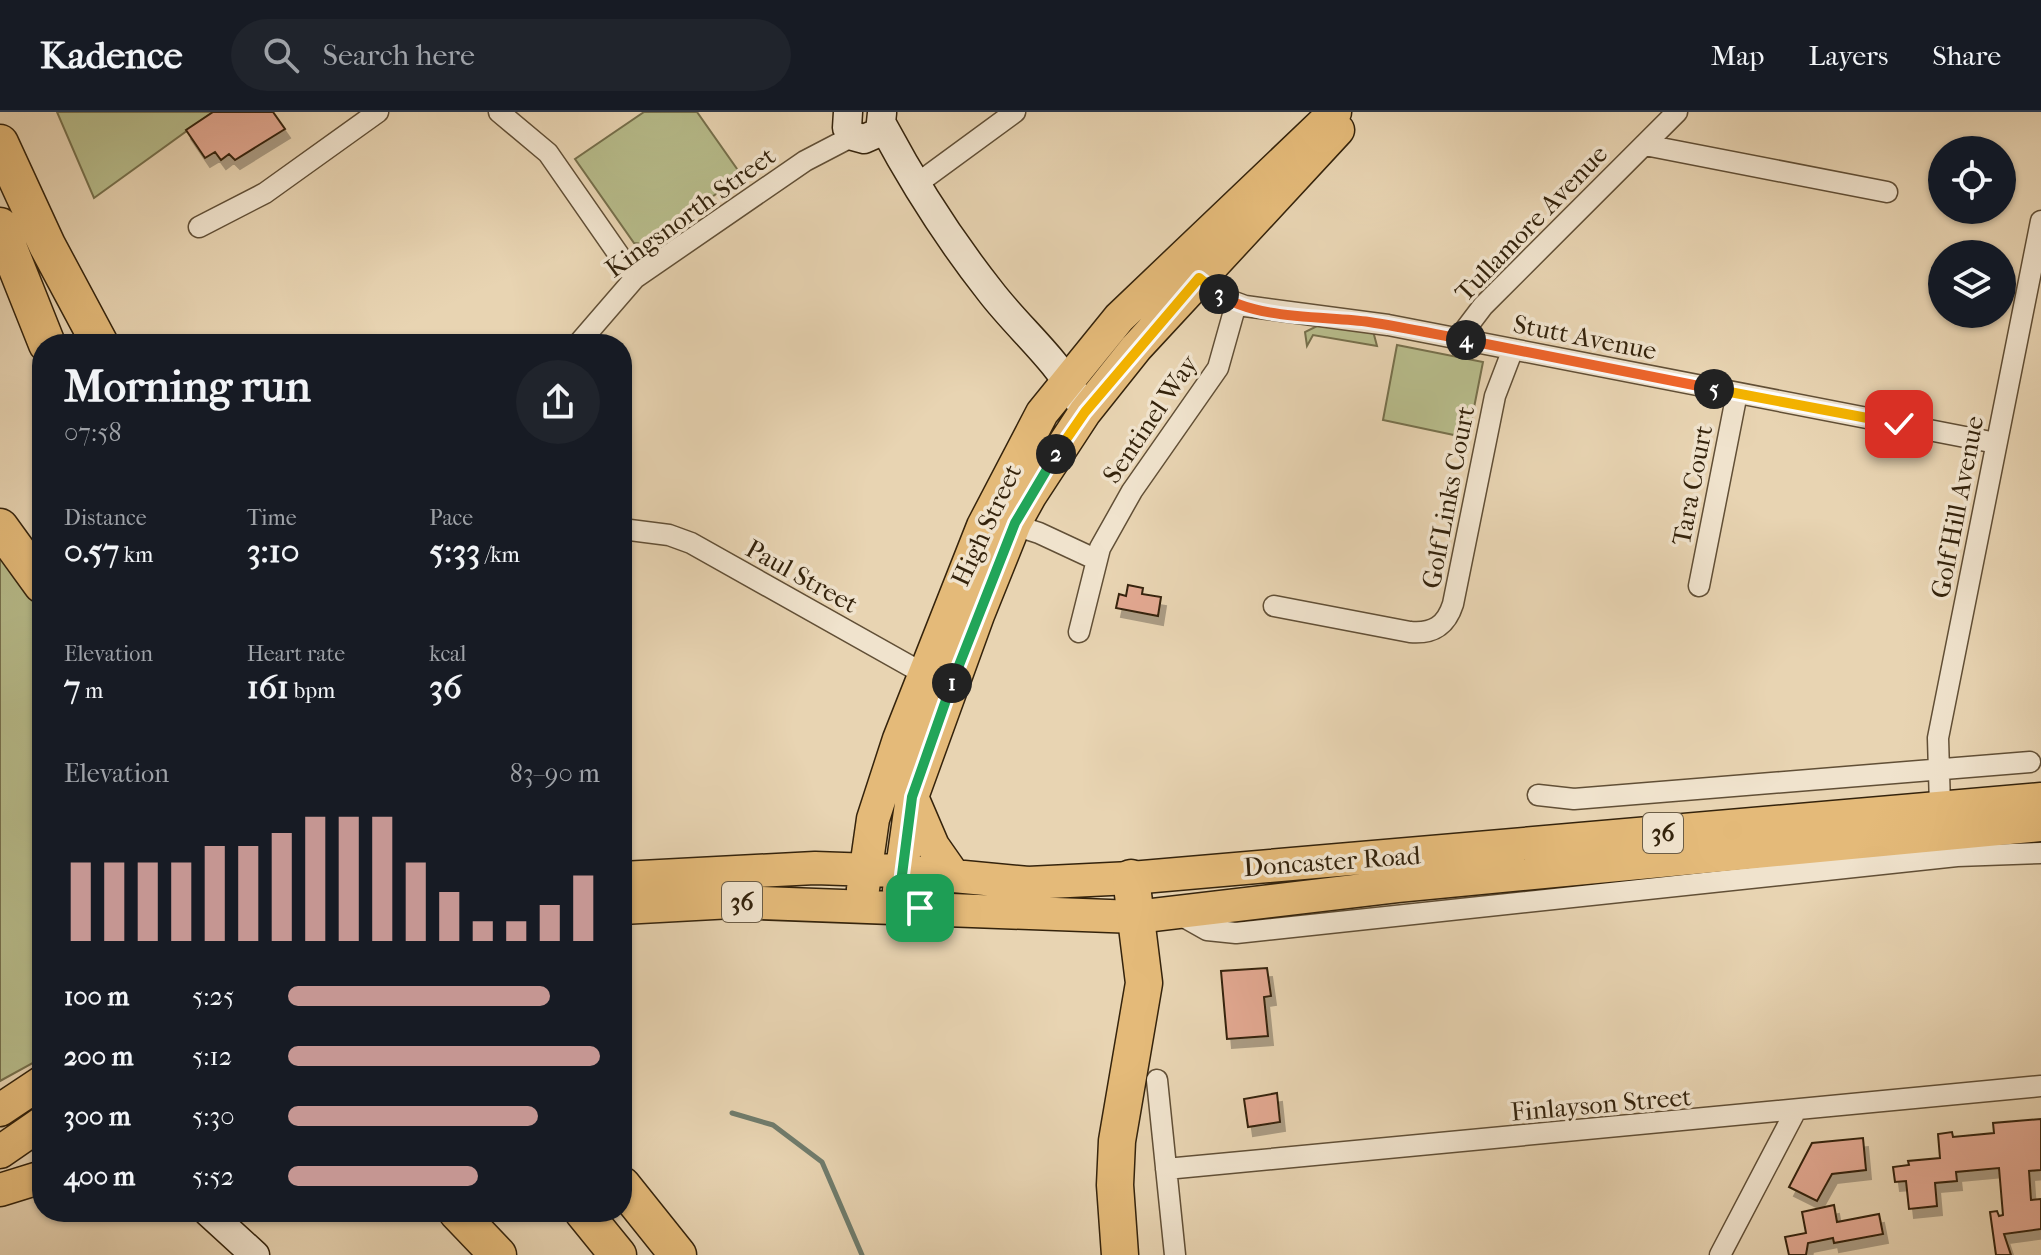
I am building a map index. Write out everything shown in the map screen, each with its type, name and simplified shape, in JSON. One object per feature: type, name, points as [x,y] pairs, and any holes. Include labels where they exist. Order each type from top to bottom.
[{"type":"highway","points":[[0,143],[47,245],[95,334]]},
{"type":"highway","points":[[0,226],[43,334]]},
{"type":"highway","points":[[0,527],[32,571]]},
{"type":"highway","points":[[1120,1255],[1115,1185],[1117,1141],[1144,983],[1131,878]]},
{"type":"highway","points":[[632,1198],[678,1255]]},
{"type":"highway","points":[[467,1222],[498,1255]]},
{"type":"highway","points":[[591,1222],[618,1255]]},
{"type":"main road","name":"High Street","points":[[862,904],[873,819],[883,781],[937,681],[1015,523],[1085,412],[1189,268],[1335,112]]},
{"type":"main road","name":"High Street","points":[[898,906],[912,797],[937,681],[983,526],[1023,447],[1061,389],[1119,318],[1189,268],[1326,146],[1353,112]]},
{"type":"main road","points":[[912,797],[933,846],[954,876]]},
{"type":"main road","name":"Doncaster Road","points":[[632,877],[865,868],[1028,883],[1131,878],[2041,799]]},
{"type":"main road","points":[[815,868],[853,847],[873,819]]},
{"type":"main road","name":"Doncaster Road","points":[[632,907],[732,902],[862,904],[1136,917],[1324,894],[2041,825]]},
{"type":"main road","points":[[1205,871],[1211,887],[1280,880],[1324,894]]},
{"type":"main road","points":[[0,1110],[32,1089]]},
{"type":"main road","points":[[0,1152],[32,1130]]},
{"type":"main road","points":[[0,1190],[32,1180]]},
{"type":"street","points":[[199,227],[265,193],[378,112]]},
{"type":"street","points":[[499,112],[548,153],[635,278]]},
{"type":"street","points":[[914,186],[1015,112]]},
{"type":"street","name":"Tullamore Avenue","points":[[1458,339],[1483,306],[1677,112]]},
{"type":"street","points":[[863,125],[914,186],[1061,389],[1085,412]]},
{"type":"street","name":"Kingsnorth Street","points":[[587,334],[635,278],[805,161],[863,125]]},
{"type":"street","points":[[1645,145],[1887,192]]},
{"type":"street","name":"Golf Hill Avenue","points":[[1940,806],[1938,738],[2041,221]]},
{"type":"street","name":"Stutt Avenue","points":[[1189,268],[1236,304],[1504,347],[1996,443]]},
{"type":"street","name":"Sentinel Way","points":[[1079,632],[1097,560],[1132,491],[1218,368],[1236,304]]},
{"type":"street","points":[[2019,330],[2041,335]]},
{"type":"street","name":"Golf Links Court","points":[[1274,606],[1410,632],[1427,632],[1441,626],[1453,604],[1504,347]]},
{"type":"street","name":"Tara Court","points":[[1699,586],[1737,393]]},
{"type":"street","points":[[983,526],[998,522],[1015,523],[1097,560]]},
{"type":"street","name":"Paul Street","points":[[632,530],[669,535],[691,543],[937,681]]},
{"type":"street","points":[[1538,795],[1574,799],[2030,762]]},
{"type":"street","points":[[1174,912],[1207,930],[1236,933],[1957,856],[2041,853]]},
{"type":"street","points":[[1157,1080],[1175,1255]]},
{"type":"street","name":"Finlayson Street","points":[[1166,1169],[1795,1112],[2041,1086]]},
{"type":"street","points":[[1720,1255],[1795,1112]]},
{"type":"street","points":[[219,1222],[255,1255]]},
{"type":"green space","points":[[57,112],[213,112],[94,198]]},
{"type":"green space","points":[[644,112],[697,112],[742,176],[644,244],[634,243],[575,159]]},
{"type":"green space","points":[[1319,325],[1373,331],[1377,346],[1313,335],[1307,346],[1305,332]]},
{"type":"green space","points":[[1397,345],[1483,362],[1468,438],[1383,420]]},
{"type":"green space","points":[[0,551],[32,578],[32,1063],[0,1081]]},
{"type":"building","points":[[213,112],[273,112],[285,129],[235,160],[229,154],[221,160],[215,152],[205,158],[186,130]]},
{"type":"building","points":[[1128,585],[1143,588],[1142,594],[1161,597],[1158,616],[1116,608],[1119,594],[1126,596]]},
{"type":"building","points":[[1267,968],[1271,996],[1264,997],[1268,1036],[1227,1039],[1221,971]]},
{"type":"building","points":[[1277,1093],[1280,1122],[1248,1127],[1244,1099]]},
{"type":"building","points":[[2041,1119],[2041,1170],[2029,1171],[2031,1200],[2041,1199],[2041,1229],[2004,1234],[2011,1255],[1996,1255],[1990,1212],[1997,1211],[1999,1216],[2003,1215],[1999,1168],[1956,1172],[1957,1181],[1935,1183],[1937,1206],[1909,1209],[1906,1181],[1895,1182],[1893,1167],[1909,1165],[1908,1161],[1940,1158],[1938,1134],[1952,1132],[1953,1137],[1994,1133],[1993,1123]]},
{"type":"building","points":[[1863,1138],[1866,1170],[1832,1174],[1817,1201],[1789,1187],[1812,1143]]},
{"type":"building","points":[[1834,1205],[1837,1222],[1879,1214],[1883,1234],[1834,1243],[1833,1238],[1808,1243],[1806,1255],[1789,1255],[1785,1237],[1806,1233],[1802,1212]]},
{"type":"waterway","points":[[732,1113],[773,1125],[822,1162],[862,1255]]},
{"type":"route","points":[[920,908],[898,906],[904,840],[912,797],[940,715],[1015,523],[1056,453],[1085,412],[1136,348],[1199,278],[1226,299],[1245,306],[1388,325],[1899,424]]}]
